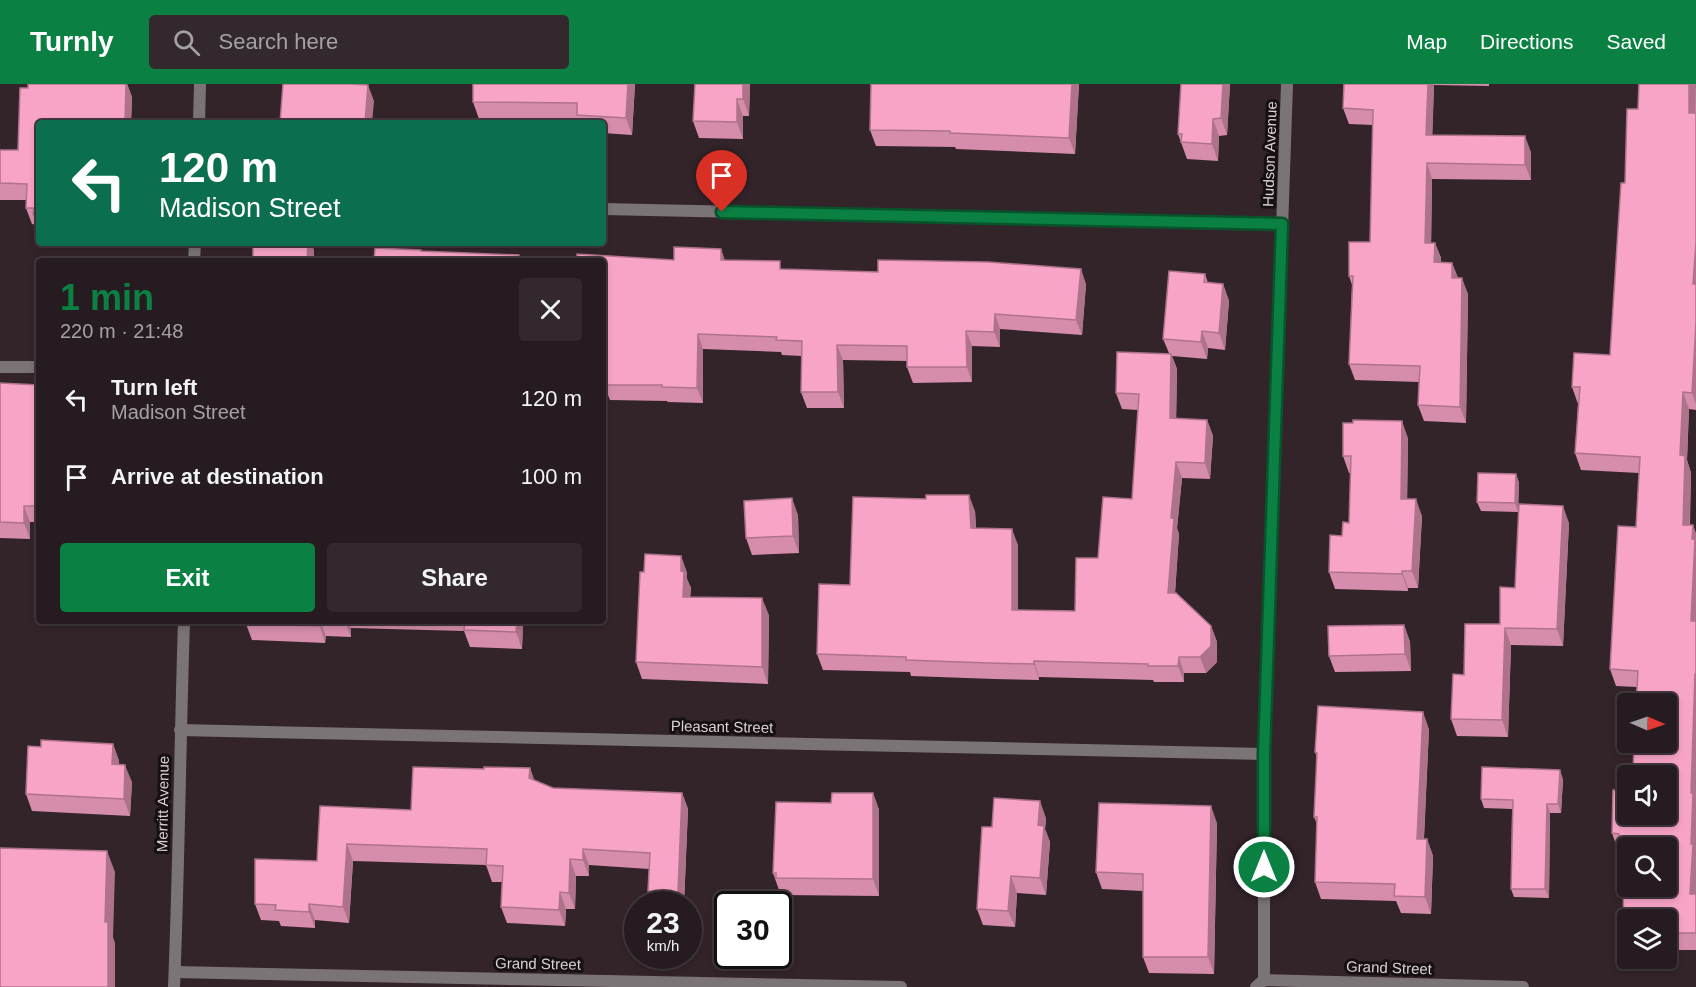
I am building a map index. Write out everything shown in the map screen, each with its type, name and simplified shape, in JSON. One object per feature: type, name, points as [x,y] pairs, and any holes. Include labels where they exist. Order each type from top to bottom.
[{"type":"street","points":[[199,120],[200,84]]},
{"type":"street","name":"Hudson Avenue","points":[[1260,984],[1264,754],[1287,84]]},
{"type":"street","points":[[606,209],[1282,224]]},
{"type":"street","points":[[0,367],[36,367]]},
{"type":"street","name":"Merritt Avenue","points":[[174,987],[184,624]]},
{"type":"street","name":"Pleasant Street","points":[[180,730],[1264,754]]},
{"type":"street","name":"Grand Street","points":[[175,972],[901,987]]},
{"type":"street","name":"Grand Street","points":[[1260,984],[1523,987]]},
{"type":"building","points":[[28,84],[126,84],[125,120],[36,120],[36,215],[33,215],[34,208],[26,208],[27,184],[0,183],[0,150],[18,150],[20,88],[28,88]]},
{"type":"building","points":[[283,84],[368,85],[365,120],[280,120]]},
{"type":"building","points":[[473,84],[628,84],[626,118],[577,115],[577,103],[473,102]]},
{"type":"building","points":[[695,84],[743,84],[743,99],[737,99],[737,122],[693,121]]},
{"type":"building","points":[[871,84],[1072,84],[1069,138],[950,133],[950,131],[870,130]]},
{"type":"building","points":[[1181,84],[1223,84],[1221,118],[1213,119],[1212,144],[1181,142],[1182,134],[1178,134]]},
{"type":"building","points":[[1344,84],[1428,84],[1426,135],[1525,136],[1525,165],[1427,163],[1425,243],[1435,243],[1434,262],[1452,263],[1452,278],[1462,278],[1460,407],[1418,405],[1420,366],[1349,364],[1353,276],[1349,276],[1349,242],[1370,242],[1373,110],[1343,108]]},
{"type":"building","points":[[1639,84],[1689,84],[1689,113],[1696,113],[1696,242],[1693,284],[1696,284],[1696,323],[1692,393],[1683,392],[1680,455],[1685,456],[1683,525],[1693,525],[1692,539],[1695,539],[1691,621],[1696,621],[1696,674],[1690,894],[1696,894],[1696,933],[1677,933],[1677,909],[1624,909],[1623,897],[1677,897],[1677,837],[1619,837],[1619,834],[1612,833],[1613,790],[1617,790],[1617,825],[1677,825],[1677,765],[1633,765],[1634,753],[1677,753],[1677,693],[1637,693],[1638,671],[1610,669],[1618,526],[1636,527],[1640,457],[1575,453],[1580,387],[1572,387],[1574,353],[1610,355],[1621,183],[1625,183],[1627,109],[1638,109]]},
{"type":"building","points":[[253,246],[308,246],[307,258],[253,258]]},
{"type":"building","points":[[674,247],[721,249],[721,260],[780,261],[780,269],[878,272],[878,260],[988,262],[1081,269],[1076,320],[995,314],[994,332],[966,331],[967,367],[907,367],[907,346],[837,345],[838,392],[801,392],[802,341],[776,340],[777,337],[698,334],[697,388],[662,387],[662,385],[606,385],[606,258],[577,258],[577,254],[674,260]]},
{"type":"building","points":[[375,248],[519,255],[519,258],[374,258]]},
{"type":"building","points":[[1169,271],[1205,274],[1204,282],[1223,284],[1219,333],[1202,331],[1201,342],[1163,339]]},
{"type":"building","points":[[1117,352],[1171,354],[1170,418],[1207,420],[1205,463],[1176,462],[1168,593],[1176,593],[1211,626],[1211,646],[1200,657],[1179,657],[1178,666],[1034,661],[1034,664],[988,663],[817,654],[819,584],[850,585],[853,497],[926,499],[926,495],[969,495],[971,528],[1012,529],[1012,610],[1075,611],[1076,558],[1098,558],[1103,497],[1132,499],[1139,394],[1116,393]]},
{"type":"building","points":[[0,383],[36,385],[36,506],[24,506],[24,523],[0,522]]},
{"type":"building","points":[[1353,420],[1402,421],[1401,499],[1416,499],[1412,571],[1402,571],[1402,574],[1329,572],[1330,535],[1342,536],[1343,522],[1349,523],[1351,456],[1343,456],[1343,423],[1353,423]]},
{"type":"building","points":[[1478,473],[1516,474],[1515,503],[1477,502]]},
{"type":"building","points":[[792,498],[793,536],[746,538],[744,501]]},
{"type":"building","points":[[1519,504],[1563,506],[1557,629],[1505,628],[1502,720],[1451,719],[1453,674],[1464,675],[1465,624],[1500,624],[1500,587],[1515,588]]},
{"type":"building","points":[[645,554],[681,556],[681,571],[684,572],[683,597],[762,598],[762,667],[636,662],[640,572],[644,572]]},
{"type":"building","points":[[246,624],[320,624],[320,626]]},
{"type":"building","points":[[465,624],[517,624],[516,632],[464,630]]},
{"type":"building","points":[[1404,625],[1405,654],[1329,656],[1328,626]]},
{"type":"building","points":[[1318,706],[1423,712],[1417,839],[1427,839],[1425,897],[1394,896],[1395,884],[1315,882],[1317,817],[1314,817],[1317,753],[1315,752]]},
{"type":"building","points":[[41,740],[113,744],[112,764],[125,765],[124,799],[26,794],[28,746],[41,747]]},
{"type":"building","points":[[413,767],[530,768],[529,778],[553,788],[682,793],[678,891],[648,891],[650,853],[583,849],[583,860],[570,859],[569,893],[560,892],[559,910],[501,907],[503,866],[486,865],[487,849],[347,844],[343,907],[309,904],[309,912],[275,910],[276,905],[255,904],[255,859],[317,861],[320,806],[411,810]]},
{"type":"building","points":[[1482,767],[1560,770],[1558,804],[1547,804],[1545,889],[1511,889],[1513,800],[1481,799]]},
{"type":"building","points":[[832,793],[873,793],[873,879],[776,878],[776,873],[773,873],[776,802],[831,803]]},
{"type":"building","points":[[994,798],[1040,801],[1038,825],[1044,826],[1040,878],[1011,876],[1008,911],[977,909],[982,827],[992,827]]},
{"type":"building","points":[[1099,803],[1211,806],[1208,957],[1143,957],[1143,874],[1096,872]]},
{"type":"building","points":[[0,848],[107,851],[105,922],[108,922],[108,987],[0,987]]},
{"type":"route","points":[[722,212],[1282,224],[1264,754],[1264,867]]}]
